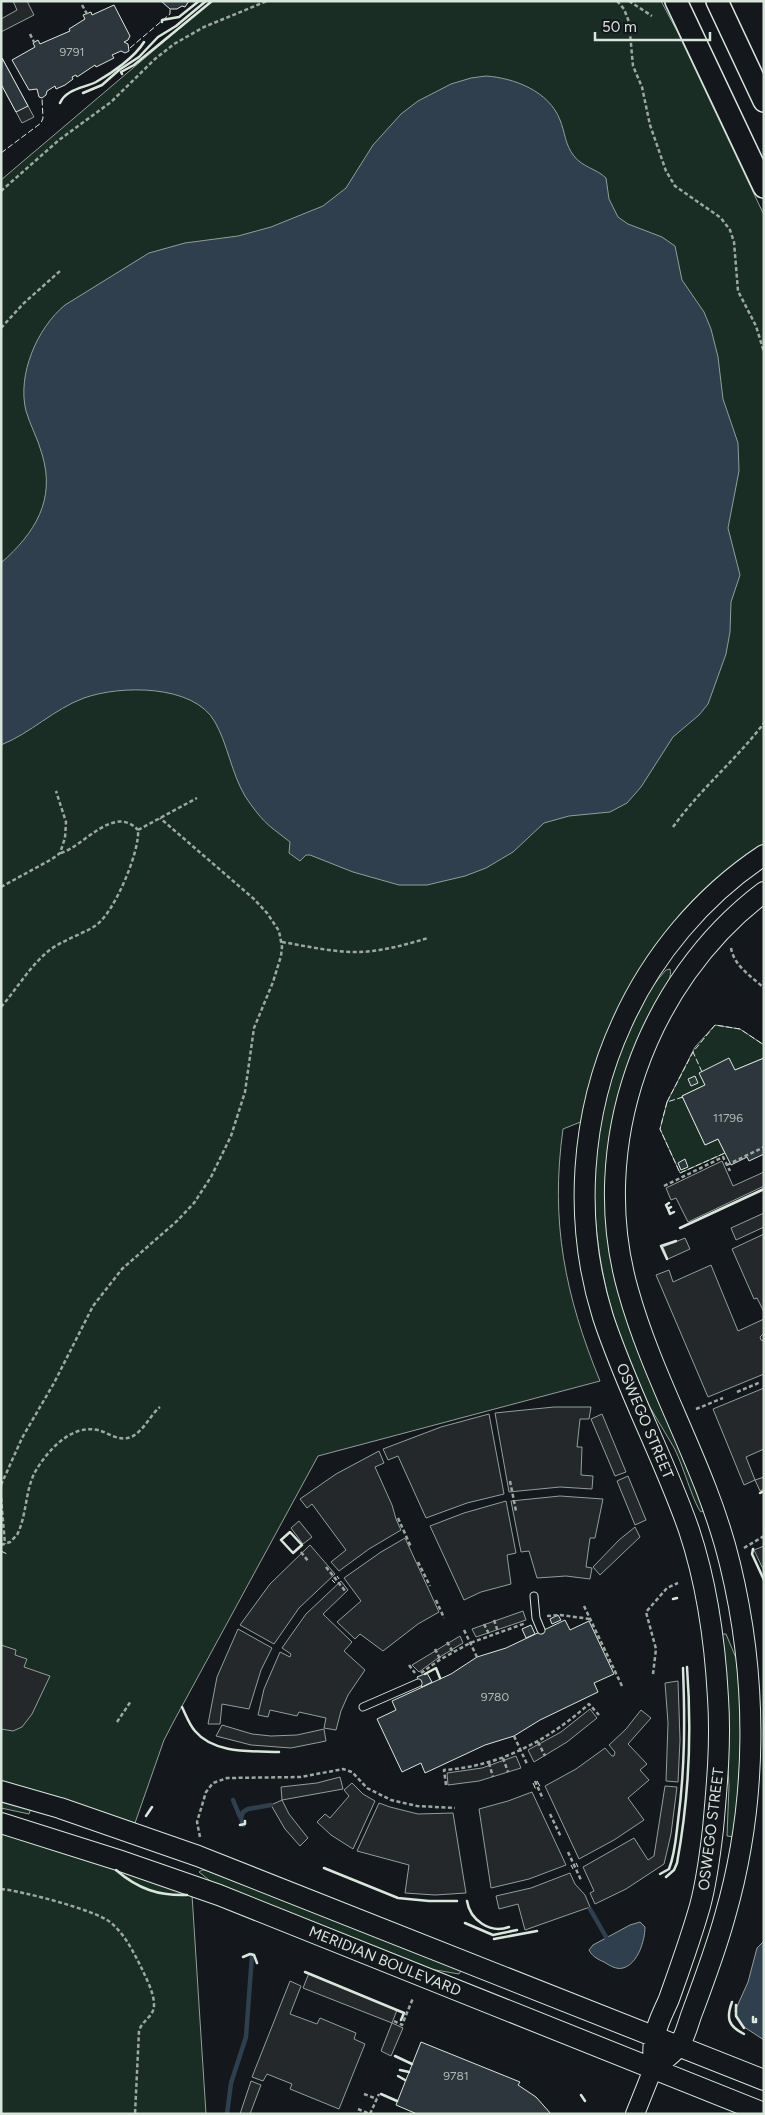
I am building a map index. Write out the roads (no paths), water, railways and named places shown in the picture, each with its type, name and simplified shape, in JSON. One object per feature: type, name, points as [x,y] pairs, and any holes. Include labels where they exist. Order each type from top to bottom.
[{"type":"main road","points":[[676,1],[764,187]]},
{"type":"main road","points":[[717,1],[764,101]]},
{"type":"main road","name":"OSWEGO STREET","points":[[653,2068],[654,2037],[689,1943],[709,1868],[719,1759],[716,1670],[707,1606],[689,1531],[612,1341],[599,1304],[587,1236],[586,1164],[592,1116],[601,1078],[618,1032],[636,995],[659,958],[690,920],[724,885],[764,855]]},
{"type":"main road","name":"OSWEGO STREET","points":[[653,2068],[679,2046],[720,1935],[740,1854],[747,1798],[750,1747],[749,1692],[736,1593],[718,1524],[698,1468],[643,1336],[628,1291],[617,1234],[616,1170],[619,1136],[629,1093],[648,1038],[662,1011],[684,975],[704,949],[740,911],[764,892]]},
{"type":"main road","name":"MERIDIAN BOULEVARD","points":[[1,1791],[68,1811],[207,1859],[764,2080]]},
{"type":"main road","name":"MERIDIAN BOULEVARD","points":[[1,1823],[118,1860],[219,1895],[764,2113]]},
{"type":"street","points":[[634,2114],[653,2068]]},
{"type":"lane","points":[[534,1596],[536,1618],[541,1630]]},
{"type":"lane","points":[[363,1707],[418,1683]]},
{"type":"water","points":[[486,76],[519,83],[548,101],[560,120],[567,143],[577,160],[606,178],[609,199],[618,217],[628,224],[662,237],[675,246],[682,280],[704,312],[711,329],[718,357],[723,399],[738,443],[739,471],[728,528],[740,575],[731,602],[730,632],[726,654],[708,704],[699,715],[673,737],[641,787],[627,803],[610,812],[569,816],[544,823],[513,852],[486,868],[465,876],[427,885],[399,885],[353,872],[310,855],[306,855],[300,861],[289,853],[290,842],[264,821],[245,796],[236,778],[215,722],[205,710],[191,700],[174,694],[136,690],[117,691],[84,698],[63,708],[1,745],[1,563],[24,540],[40,514],[44,501],[46,471],[40,448],[26,411],[24,382],[32,353],[46,326],[65,305],[149,253],[185,243],[238,236],[271,227],[323,206],[346,188],[373,145],[401,114],[418,101],[451,84]]},
{"type":"water","points":[[640,1922],[645,1927],[644,1938],[637,1957],[628,1966],[615,1968],[593,1956],[590,1952],[589,1950],[593,1945],[630,1925]]},
{"type":"water","points":[[764,1941],[764,2040],[741,2025],[735,2011],[748,1982],[757,1948]]},
{"type":"waterway","points":[[233,1800],[240,1817]]},
{"type":"waterway","points":[[243,1825],[241,1818],[243,1812],[248,1809],[271,1805]]},
{"type":"waterway","points":[[590,1909],[609,1942]]},
{"type":"waterway","points":[[227,2114],[231,2083],[246,2037],[252,1955]]}]
